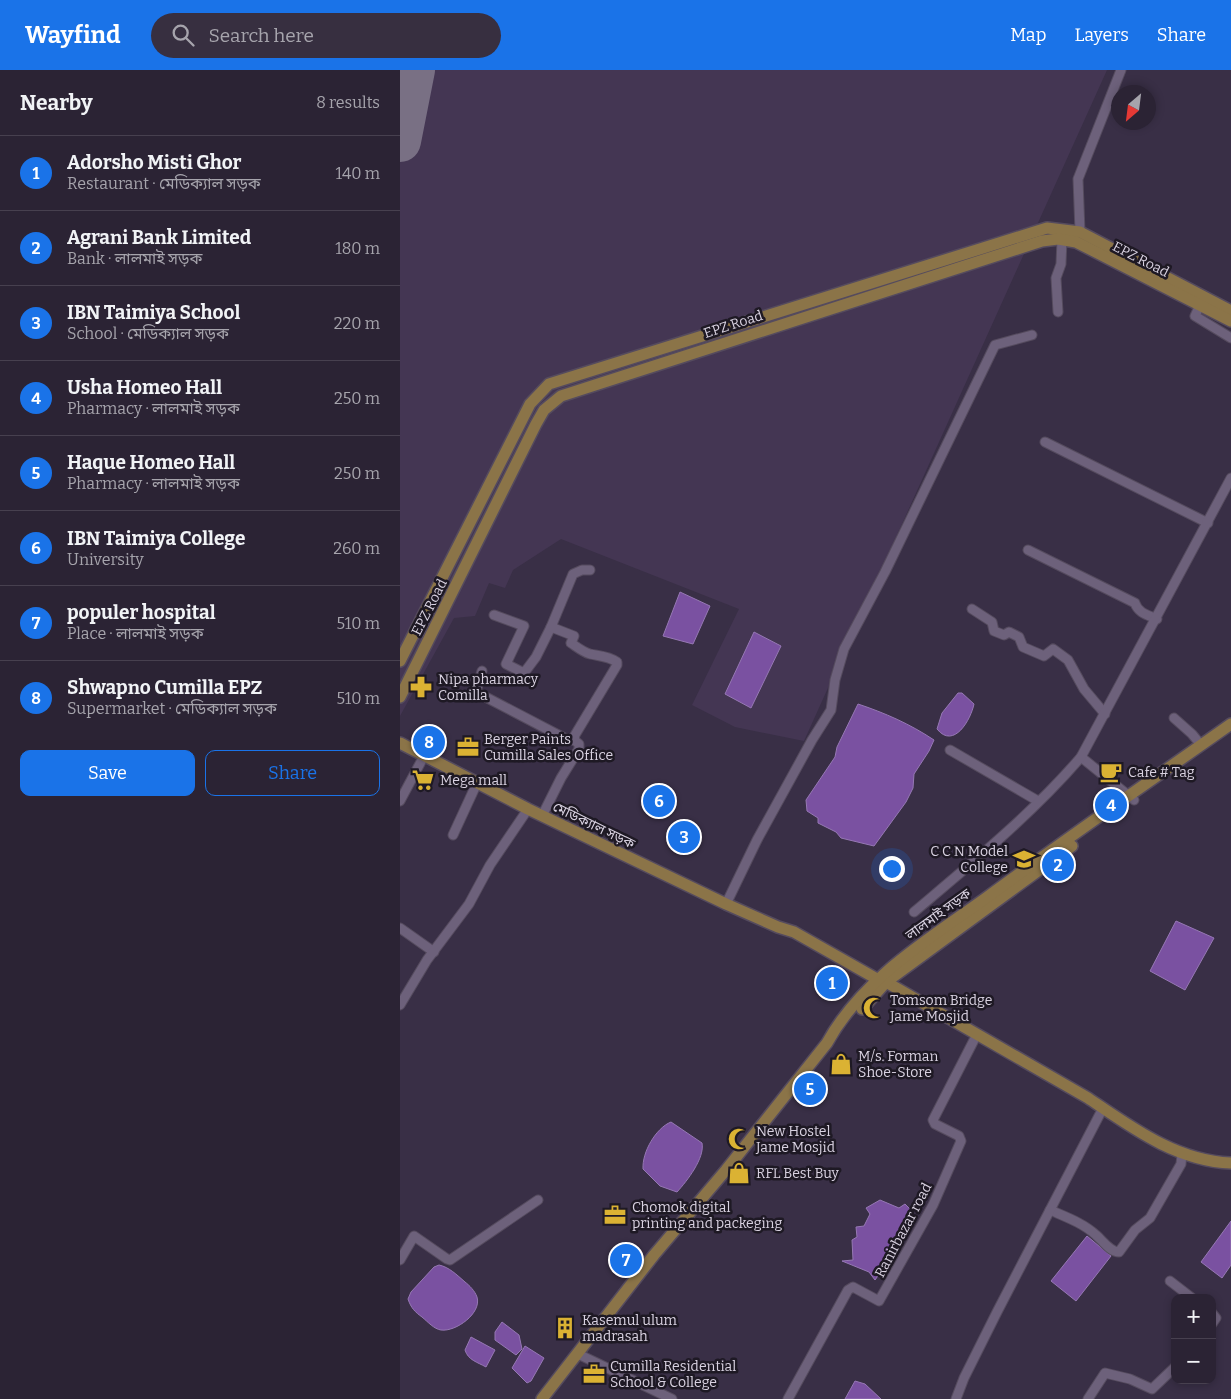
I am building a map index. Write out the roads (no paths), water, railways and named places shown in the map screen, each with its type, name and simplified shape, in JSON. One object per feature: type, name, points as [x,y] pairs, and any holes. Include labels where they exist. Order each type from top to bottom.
[{"type":"main road","name":"EPZ Road","points":[[400,661],[530,404],[549,384],[1042,228],[1080,232],[1231,312]]},
{"type":"main road","name":"EPZ Road","points":[[400,697],[536,424],[544,410],[561,396],[1042,241],[1062,239],[1076,242],[1231,322]]},
{"type":"main road","name":"লালমাই সড়ক","points":[[1132,798],[1231,724]]},
{"type":"main road","name":"লালমাই সড়ক","points":[[542,1399],[654,1255],[726,1170],[827,1043],[841,1031],[879,983],[1015,882],[1231,730]]},
{"type":"main road","name":"মেডিক্যাল সড়ক","points":[[400,743],[542,816],[778,928],[794,932],[834,959],[879,983]]},
{"type":"main road","points":[[879,983],[974,1040],[986,1043]]},
{"type":"main road","points":[[879,983],[1088,1098],[1102,1110],[1182,1154],[1231,1163]]},
{"type":"street","points":[[1080,232],[1078,179],[1121,70]]},
{"type":"street","points":[[1058,312],[1056,278],[1061,264],[1062,239]]},
{"type":"street","points":[[1199,307],[1196,316],[1231,338]]},
{"type":"street","points":[[726,904],[757,840],[812,740],[831,710],[835,680],[844,649],[885,572],[991,352],[995,345],[1032,335]]},
{"type":"street","points":[[1045,442],[1208,523]]},
{"type":"street","points":[[914,912],[970,864],[1038,801],[1080,757],[1157,619],[1231,478]]},
{"type":"street","points":[[1028,550],[1136,604],[1137,609],[1141,612],[1157,619]]},
{"type":"street","points":[[494,615],[524,626],[506,664],[524,673],[536,657],[551,627],[573,574],[582,570],[590,570]]},
{"type":"street","points":[[972,609],[991,621],[994,631],[1004,635],[1009,632],[1019,637],[1023,648],[1044,656],[1053,649],[1063,655],[1084,688],[1105,714]]},
{"type":"street","points":[[551,627],[574,636],[571,643],[579,648],[617,662],[612,676],[574,740]]},
{"type":"street","points":[[482,671],[476,692],[568,740],[574,740]]},
{"type":"street","points":[[1174,718],[1201,745]]},
{"type":"street","points":[[542,816],[561,778],[579,749],[574,740]]},
{"type":"street","points":[[950,750],[1038,801]]},
{"type":"street","points":[[400,801],[424,756]]},
{"type":"street","points":[[1080,757],[1132,798]]},
{"type":"street","points":[[453,835],[477,783]]},
{"type":"street","points":[[400,1005],[434,952],[469,904],[490,866],[528,809]]},
{"type":"street","points":[[400,928],[434,952]]},
{"type":"street","points":[[400,984],[409,990]]},
{"type":"street","name":"Ranirbazar road","points":[[788,1399],[848,1290],[853,1287],[879,1301],[933,1206],[961,1141],[959,1136],[935,1124],[933,1120],[974,1040]]},
{"type":"street","points":[[956,1399],[964,1378],[1102,1110]]},
{"type":"street","points":[[1050,1210],[1076,1221],[1095,1234],[1113,1251],[1118,1252],[1135,1230],[1150,1218],[1181,1164],[1182,1154]]},
{"type":"street","points":[[400,1260],[414,1236],[450,1260],[538,1200]]},
{"type":"street","points":[[1170,1281],[1187,1294]]},
{"type":"street","points":[[578,1354],[672,1399]]},
{"type":"street","points":[[1088,1399],[1105,1373],[1130,1379],[1152,1390],[1171,1372]]},
{"type":"place","name":"Nipa pharmacy Comilla","points":[[421,687]]},
{"type":"place","name":"Shwapno Cumilla EPZ","points":[[429,742]]},
{"type":"place","name":"Berger Paints Cumilla Sales Office","points":[[468,747]]},
{"type":"place","name":"Cafe # Tag","points":[[1111,772]]},
{"type":"place","name":"Mega mall","points":[[423,780]]},
{"type":"place","name":"IBN Taimiya College","points":[[659,801]]},
{"type":"place","name":"Usha Homeo Hall","points":[[1111,805]]},
{"type":"place","name":"IBN Taimiya School","points":[[684,837]]},
{"type":"place","name":"C C N Model College","points":[[1024,859]]},
{"type":"place","name":"Agrani Bank Limited","points":[[1058,865]]},
{"type":"place","name":"Adorsho Misti Ghor","points":[[832,983]]},
{"type":"place","name":"Tomsom Bridge Jame Mosjid","points":[[874,1008]]},
{"type":"place","name":"M/s. Forman Shoe-Store","points":[[841,1064]]},
{"type":"place","name":"Haque Homeo Hall","points":[[810,1089]]},
{"type":"place","name":"New Hostel Jame Mosjid","points":[[739,1139]]},
{"type":"place","name":"RFL Best Buy","points":[[739,1173]]},
{"type":"place","name":"Chomok digital printing and packeging","points":[[615,1215]]},
{"type":"place","name":"populer hospital","points":[[626,1260]]},
{"type":"place","name":"Kasemul ulum madrasah","points":[[565,1328]]},
{"type":"place","name":"Cumilla Residential School & College","points":[[594,1374]]}]
